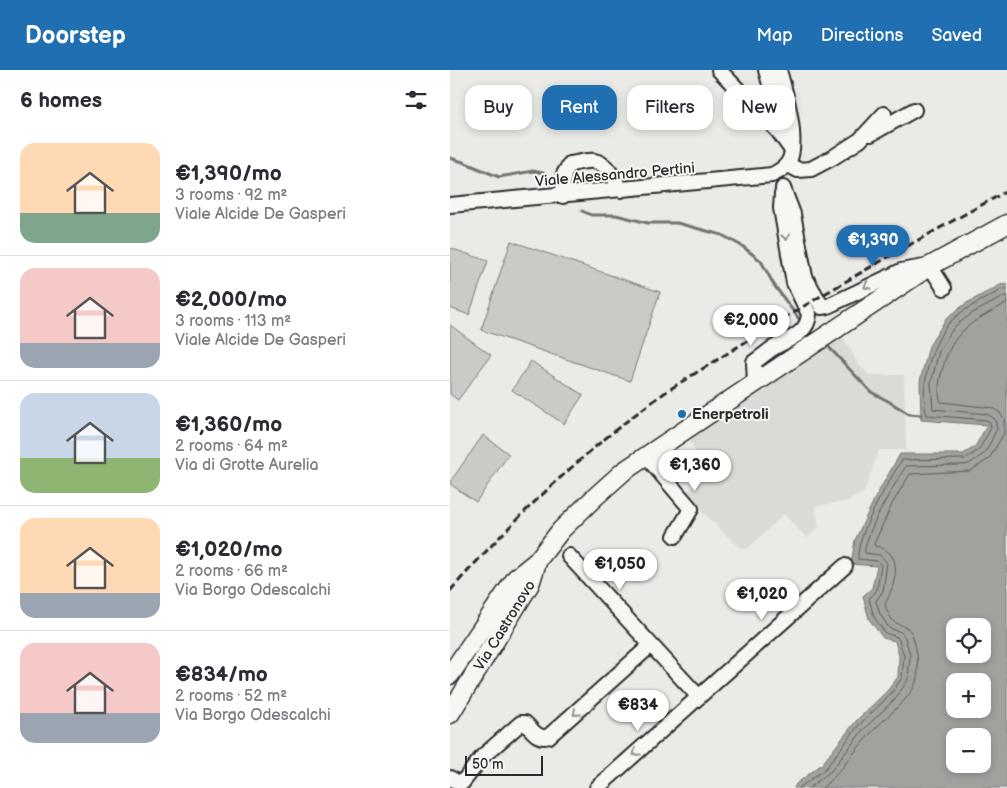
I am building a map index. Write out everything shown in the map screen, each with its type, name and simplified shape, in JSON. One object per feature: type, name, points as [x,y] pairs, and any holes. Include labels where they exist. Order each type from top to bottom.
[{"type":"main road","points":[[450,675],[516,578],[537,561],[561,530],[624,471],[755,384],[800,345],[830,334],[930,266],[1007,224]]},
{"type":"main road","name":"Via Castronovo","points":[[450,714],[530,584],[537,561]]},
{"type":"street","points":[[719,70],[778,131],[792,142]]},
{"type":"street","points":[[766,70],[777,109],[792,142]]},
{"type":"street","points":[[779,70],[789,106],[792,142],[784,168],[781,208],[794,283],[809,314],[809,320],[798,336],[800,345]]},
{"type":"street","points":[[784,168],[811,169],[914,110]]},
{"type":"street","points":[[860,140],[884,114]]},
{"type":"street","points":[[556,196],[570,164],[594,161],[603,165],[621,190]]},
{"type":"street","name":"Viale Alessandro Pertini","points":[[450,205],[763,177],[772,176],[784,168]]},
{"type":"street","points":[[783,188],[793,214],[805,277],[822,306],[828,306],[900,271],[930,266],[944,288]]},
{"type":"street","points":[[646,456],[690,509],[675,536]]},
{"type":"street","points":[[569,556],[699,697]]},
{"type":"street","points":[[597,788],[844,566]]},
{"type":"street","points":[[450,778],[462,783],[483,756],[521,723],[525,723],[539,736],[544,738],[549,736],[651,645]]},
{"type":"shaded area","points":[[511,241],[660,292],[630,381],[481,330]]},
{"type":"shaded area","points":[[450,248],[488,261],[469,315],[450,308]]},
{"type":"shaded area","points":[[450,325],[491,355],[458,400],[450,394]]},
{"type":"shaded area","points":[[842,335],[859,365],[869,375],[904,375],[906,450],[879,450],[864,492],[849,501],[815,506],[819,527],[807,538],[784,514],[747,549],[740,548],[684,494],[707,477],[690,458],[696,452],[690,442],[691,438]]},
{"type":"shaded area","points":[[531,361],[583,395],[564,424],[512,390]]},
{"type":"shaded area","points":[[483,435],[509,454],[476,502],[450,484],[450,482]]},
{"type":"water","points":[[1002,284],[1007,284],[1007,788],[794,788],[796,784],[822,764],[856,721],[887,691],[898,677],[899,656],[895,641],[883,638],[869,619],[863,596],[872,588],[877,566],[851,564],[855,540],[876,496],[900,454],[963,454],[975,447],[987,425],[921,420],[920,381],[929,346],[946,319],[965,304]]},
{"type":"waterway","points":[[450,158],[499,177],[533,171],[543,173],[552,181]]},
{"type":"waterway","points":[[582,211],[591,215],[616,215],[648,223],[677,223],[722,235],[742,246],[761,261],[774,285],[802,323]]},
{"type":"waterway","points":[[825,343],[871,392],[909,414],[921,415]]},
{"type":"railway","points":[[450,591],[546,491],[597,445],[661,395],[831,290],[1007,191]]},
{"type":"place","name":"Enerpetroli","points":[[682,414]]}]
